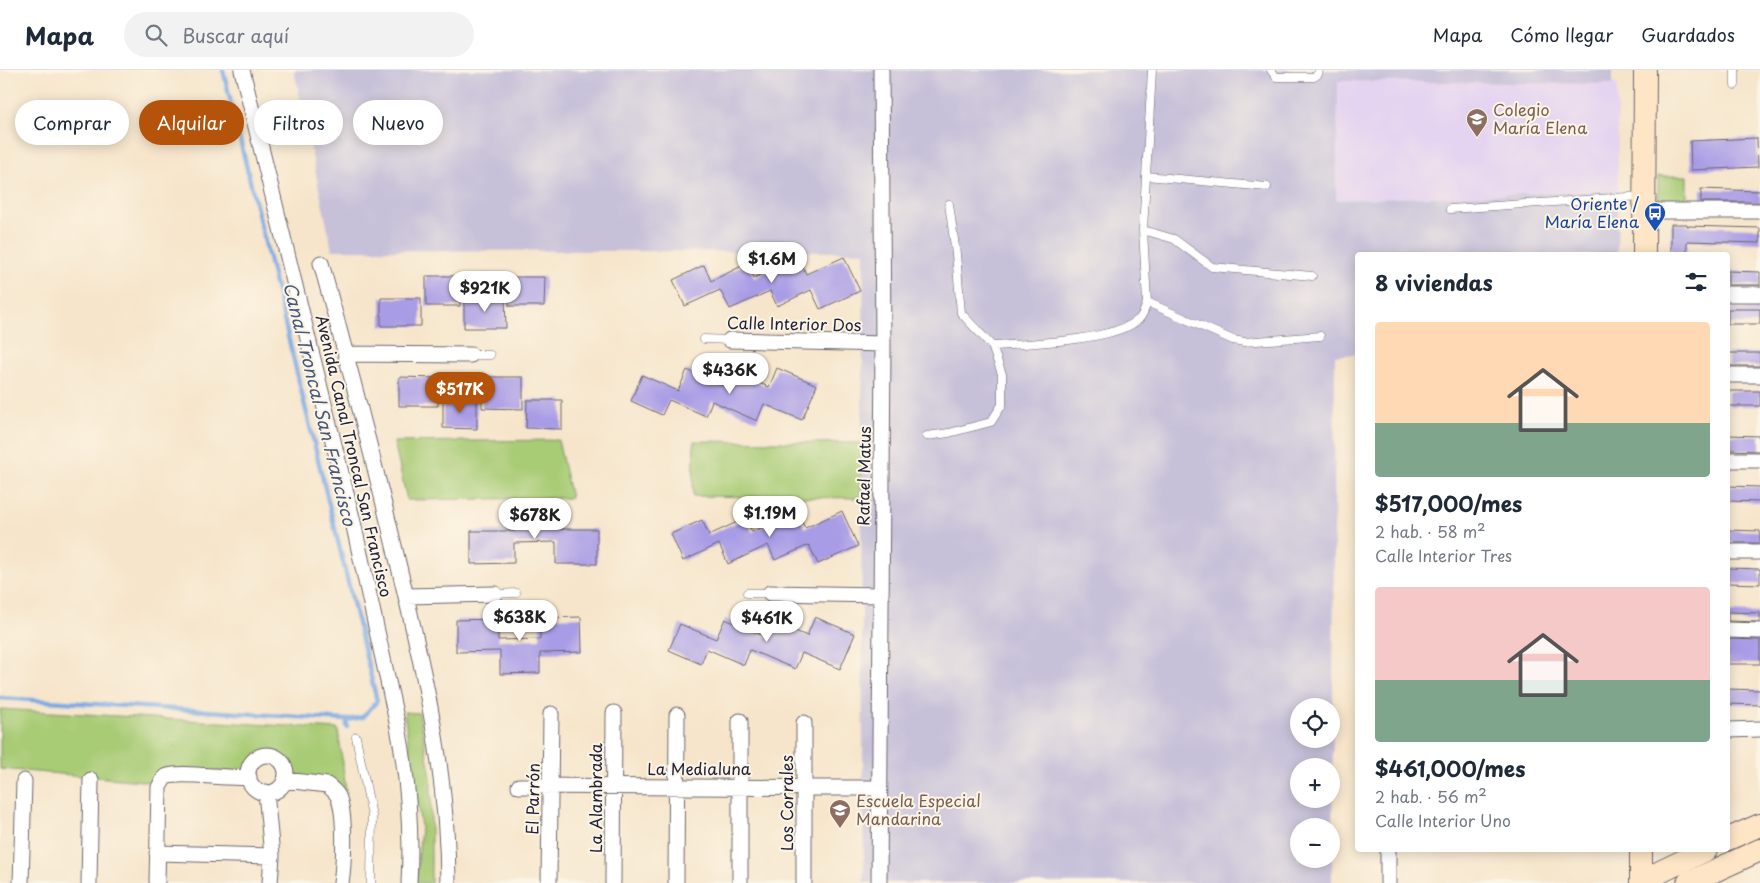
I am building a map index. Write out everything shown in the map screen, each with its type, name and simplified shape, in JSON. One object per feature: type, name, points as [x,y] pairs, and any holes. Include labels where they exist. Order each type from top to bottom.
[{"type":"street","name":"Avenida Canal Troncal San Francisco","points":[[242,70],[351,513],[398,727],[404,759],[409,806],[409,883]]},
{"type":"street","name":"Rafael Matus","points":[[879,883],[883,344],[881,70]]},
{"type":"street","points":[[1644,252],[1645,70]]},
{"type":"street","points":[[1644,203],[1760,212]]},
{"type":"street","name":"Avenida Canal Troncal San Francisco","points":[[320,263],[346,354],[406,596],[422,669],[439,756],[446,828],[448,883]]},
{"type":"street","points":[[1730,294],[1760,294]]},
{"type":"street","name":"Calle Interior Dos","points":[[730,340],[883,344]]},
{"type":"street","points":[[346,354],[471,355]]},
{"type":"street","points":[[1730,374],[1760,375]]},
{"type":"street","points":[[1730,460],[1760,460]]},
{"type":"street","points":[[1730,552],[1760,552]]},
{"type":"street","points":[[770,593],[881,595]]},
{"type":"street","points":[[406,596],[495,594]]},
{"type":"street","points":[[1730,630],[1760,630]]},
{"type":"street","name":"La Alambrada","points":[[613,883],[614,713]]},
{"type":"street","name":"El Parrón","points":[[549,883],[551,714]]},
{"type":"street","points":[[676,883],[677,715]]},
{"type":"street","points":[[740,721],[740,883]]},
{"type":"street","name":"Los Corrales","points":[[804,722],[804,883]]},
{"type":"street","points":[[1730,730],[1760,729]]},
{"type":"street","points":[[272,756],[282,762],[285,768],[285,780],[278,790],[266,792],[255,788],[249,777],[251,765],[254,760],[260,757],[272,756]]},
{"type":"street","points":[[156,883],[159,787],[165,778],[176,774],[232,778],[249,777]]},
{"type":"street","points":[[21,883],[24,780]]},
{"type":"street","points":[[89,883],[91,780]]},
{"type":"street","points":[[285,780],[327,785],[332,788],[338,797],[343,843],[342,883]]},
{"type":"street","name":"La Medialuna","points":[[519,786],[879,788]]},
{"type":"street","points":[[266,792],[272,856],[270,883]]},
{"type":"street","points":[[1730,838],[1760,825]]},
{"type":"street","points":[[1688,883],[1760,850]]},
{"type":"street","points":[[1388,852],[1388,883]]},
{"type":"street","points":[[1641,852],[1641,883]]},
{"type":"street","points":[[1647,883],[1660,872],[1702,852]]},
{"type":"street","points":[[157,854],[272,856]]},
{"type":"lane","points":[[992,346],[1076,339],[1125,327],[1138,320],[1144,313],[1148,302],[1144,230],[1152,70]]},
{"type":"lane","points":[[1271,70],[1276,77],[1314,77],[1318,74],[1319,70]]},
{"type":"lane","points":[[1735,70],[1735,85]]},
{"type":"lane","points":[[1146,176],[1267,187]]},
{"type":"lane","points":[[1450,209],[1644,203]]},
{"type":"lane","points":[[927,436],[949,433],[991,422],[1002,405],[1002,374],[992,346],[961,313],[949,204]]},
{"type":"lane","points":[[1144,230],[1174,239],[1212,267],[1312,276]]},
{"type":"lane","points":[[1148,302],[1233,340],[1244,342],[1320,336]]},
{"type":"lane","name":"Calle Interior Dos","points":[[704,339],[730,340]]},
{"type":"lane","points":[[471,355],[490,354]]},
{"type":"lane","points":[[495,594],[516,592]]},
{"type":"lane","points":[[747,593],[770,593]]},
{"type":"lane","points":[[356,737],[372,816],[371,883]]},
{"type":"shaded area","points":[[294,70],[1613,70],[1613,84],[1338,81],[1336,200],[1618,191],[1617,252],[1355,252],[1355,354],[1335,356],[1333,698],[1290,698],[1290,748],[1333,748],[1333,758],[1290,758],[1290,808],[1332,808],[1332,818],[1290,818],[1290,868],[1332,868],[1332,883],[864,883],[861,498],[864,252],[332,250],[310,145],[343,145],[343,100],[300,100]]},
{"type":"shaded area","name":"Colegio María Elena","points":[[1338,81],[1617,84],[1618,191],[1336,200]]},
{"type":"green space","points":[[1658,176],[1687,176],[1687,204],[1658,204]]},
{"type":"green space","points":[[558,440],[571,498],[407,500],[394,442]]},
{"type":"green space","points":[[694,441],[861,443],[861,498],[693,496]]},
{"type":"green space","points":[[0,709],[338,729],[346,790],[332,782],[297,775],[285,756],[277,752],[259,753],[242,773],[166,768],[157,771],[155,782],[0,769]]},
{"type":"green space","points":[[404,712],[419,713],[431,777],[431,883],[416,883],[421,827]]},
{"type":"building","points":[[1757,138],[1758,167],[1691,170],[1690,141]]},
{"type":"building","points":[[1701,189],[1760,191],[1760,202],[1701,202]]},
{"type":"building","points":[[1671,224],[1760,228],[1760,243],[1687,241],[1687,252],[1671,252]]},
{"type":"building","points":[[799,257],[806,274],[844,257],[860,291],[820,309],[811,290],[777,306],[770,291],[730,309],[720,290],[685,306],[673,280],[704,265],[711,281],[748,263],[754,278]]},
{"type":"building","points":[[1730,271],[1760,272],[1760,285],[1730,285]]},
{"type":"building","points":[[426,276],[460,276],[460,306],[426,306]]},
{"type":"building","points":[[509,277],[545,277],[544,306],[509,306]]},
{"type":"building","points":[[464,297],[505,297],[506,328],[464,328]]},
{"type":"building","points":[[381,298],[421,298],[421,326],[381,326]]},
{"type":"building","points":[[1730,309],[1760,309],[1760,324],[1730,324]]},
{"type":"building","points":[[1730,353],[1760,353],[1760,366],[1730,366]]},
{"type":"building","points":[[777,368],[817,385],[802,420],[764,404],[757,421],[712,401],[706,416],[669,400],[662,415],[631,401],[642,375],[678,391],[687,370],[728,388],[734,373],[769,387]]},
{"type":"building","points":[[399,377],[439,378],[438,406],[399,406]]},
{"type":"building","points":[[482,377],[523,377],[523,409],[482,408]]},
{"type":"building","points":[[1730,391],[1760,391],[1760,406],[1730,406]]},
{"type":"building","points":[[443,398],[477,399],[477,429],[443,428]]},
{"type":"building","points":[[527,400],[562,400],[562,429],[526,428]]},
{"type":"building","points":[[1730,435],[1760,436],[1760,451],[1730,450]]},
{"type":"building","points":[[1730,486],[1760,487],[1760,502],[1730,501]]},
{"type":"building","points":[[554,508],[555,529],[597,529],[597,564],[556,564],[556,542],[514,543],[514,563],[471,564],[471,531],[515,531],[515,509]]},
{"type":"building","points":[[842,511],[858,546],[818,564],[809,545],[775,560],[768,545],[728,564],[719,544],[683,561],[671,534],[702,520],[709,535],[746,518],[752,532],[797,512],[805,528]]},
{"type":"building","points":[[1730,530],[1760,531],[1760,543],[1730,543]]},
{"type":"building","points":[[1730,568],[1760,569],[1760,584],[1730,583]]},
{"type":"building","points":[[1730,612],[1760,613],[1760,622],[1730,621]]},
{"type":"building","points":[[581,617],[582,652],[540,653],[540,673],[500,674],[500,651],[456,652],[456,620],[498,619],[498,640],[540,639],[540,618]]},
{"type":"building","points":[[815,617],[855,634],[840,669],[802,653],[795,669],[750,650],[744,665],[707,649],[701,664],[669,650],[680,624],[716,639],[725,619],[766,637],[772,621],[807,636]]},
{"type":"building","points":[[1730,639],[1760,640],[1760,664],[1730,664]]},
{"type":"building","points":[[1730,689],[1760,690],[1760,705],[1730,704]]},
{"type":"waterway","name":"Canal Troncal San Francisco","points":[[223,70],[377,701],[363,717],[347,720],[347,727]]},
{"type":"waterway","points":[[0,698],[347,720]]},
{"type":"place","name":"Colegio María Elena","points":[[1477,138]]},
{"type":"place","name":"Oriente / María Elena","points":[[1655,232]]},
{"type":"place","name":"Escuela Especial Mandarina","points":[[840,829]]}]
